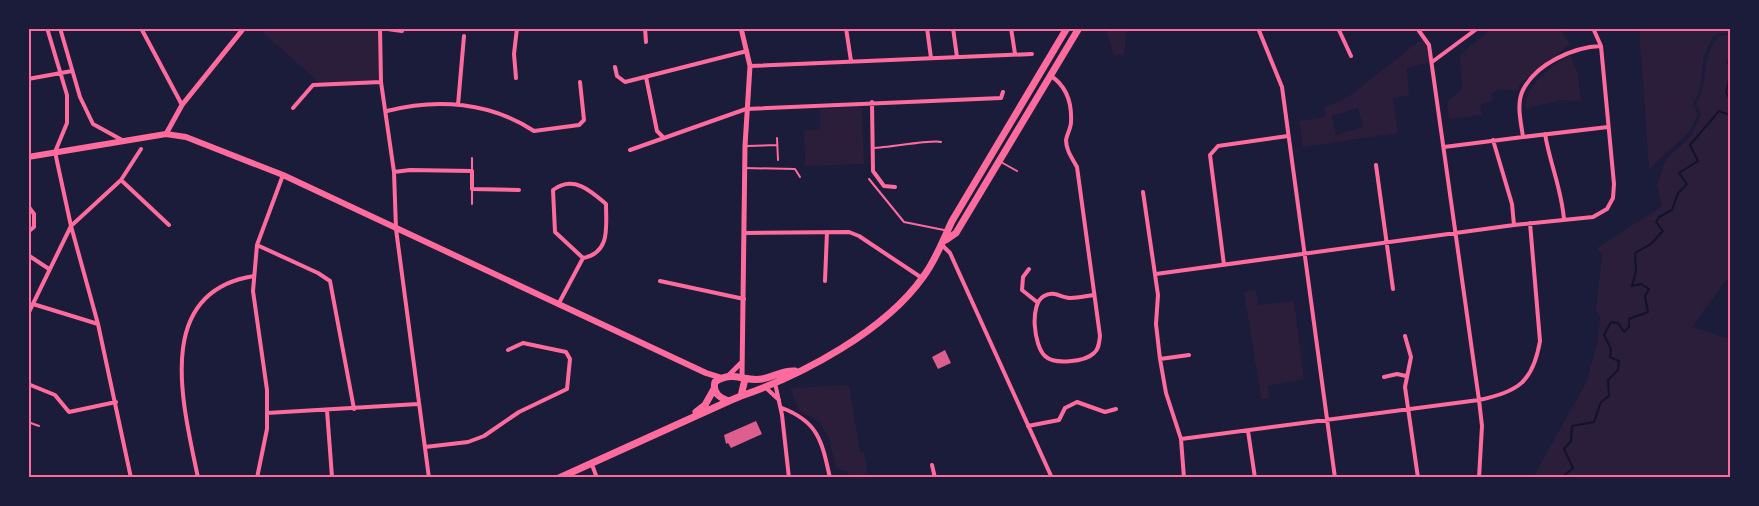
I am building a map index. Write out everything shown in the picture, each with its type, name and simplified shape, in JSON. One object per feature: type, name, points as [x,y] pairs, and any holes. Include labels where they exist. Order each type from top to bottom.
[{"type":"highway","points":[[559,477],[689,417],[775,383],[838,351],[866,332],[922,278],[1067,28]]},
{"type":"highway","points":[[944,243],[956,233],[1079,28]]},
{"type":"highway","points":[[720,381],[769,377],[785,370],[795,371]]},
{"type":"highway","points":[[741,396],[743,378]]},
{"type":"highway","points":[[720,381],[718,396],[729,401]]},
{"type":"highway","points":[[689,417],[705,405],[720,381]]},
{"type":"main road","points":[[28,157],[166,134],[186,137],[283,176],[559,303],[720,381]]},
{"type":"street","points":[[47,28],[67,95],[67,123],[55,152],[71,226],[98,324],[131,477]]},
{"type":"street","points":[[60,28],[80,97],[93,124],[124,141]]},
{"type":"street","points":[[141,28],[182,105]]},
{"type":"street","points":[[402,31],[380,28],[381,82],[394,172],[396,229],[429,477]]},
{"type":"street","points":[[516,78],[514,54],[517,28]]},
{"type":"street","points":[[645,28],[646,42]]},
{"type":"street","points":[[741,28],[750,66],[744,168],[744,300],[741,363],[743,378]]},
{"type":"street","points":[[846,28],[851,61]]},
{"type":"street","points":[[927,28],[931,58]]},
{"type":"street","points":[[953,28],[957,57]]},
{"type":"street","points":[[1011,28],[1015,54]]},
{"type":"street","points":[[1338,28],[1351,56]]},
{"type":"street","points":[[1417,28],[1429,45],[1457,233],[1482,426],[1479,477]]},
{"type":"street","points":[[1432,62],[1478,28]]},
{"type":"street","points":[[1156,274],[1514,225],[1593,217],[1607,208],[1613,198],[1601,46],[1593,28]]},
{"type":"street","points":[[1259,29],[1282,87],[1335,477]]},
{"type":"street","points":[[166,134],[182,105],[241,30]]},
{"type":"street","points":[[458,105],[464,36]]},
{"type":"street","points":[[1523,137],[1520,109],[1522,92],[1531,78],[1564,53],[1581,47],[1601,46]]},
{"type":"street","points":[[615,68],[616,76],[625,82],[747,50]]},
{"type":"street","points":[[750,66],[1032,54]]},
{"type":"street","points":[[29,79],[72,71]]},
{"type":"street","points":[[1049,75],[1066,91],[1070,107],[1071,123],[1066,140],[1068,152],[1077,166],[1094,295],[1099,346],[1088,357],[1053,361],[1045,357],[1038,346],[1035,313],[1037,302],[1044,295],[1056,293],[1068,298],[1094,295]]},
{"type":"street","points":[[646,77],[657,131],[663,137]]},
{"type":"street","points":[[293,108],[313,84],[381,82]]},
{"type":"street","points":[[387,111],[417,103],[475,106],[512,116],[534,131],[579,125],[584,120],[580,82]]},
{"type":"street","points":[[630,150],[746,109],[1001,98],[1003,92]]},
{"type":"street","points":[[872,102],[873,171],[884,186],[895,187]]},
{"type":"street","points":[[1444,147],[1608,127]]},
{"type":"street","points":[[1545,134],[1548,155],[1562,193],[1564,220]]},
{"type":"street","points":[[1224,265],[1210,155],[1218,146],[1288,136]]},
{"type":"street","points":[[1493,140],[1512,204],[1514,225]]},
{"type":"street","points":[[29,312],[71,226],[120,180],[141,149]]},
{"type":"street","points":[[1376,165],[1393,289]]},
{"type":"street","points":[[394,172],[472,171],[472,189],[519,190]]},
{"type":"street","points":[[257,477],[267,413],[267,390],[252,291],[257,245],[283,176]]},
{"type":"street","points":[[120,180],[169,225]]},
{"type":"street","points":[[559,303],[584,258],[601,250],[606,239],[606,204],[582,185],[559,185],[553,190],[552,196],[555,232],[584,258]]},
{"type":"street","points":[[1143,192],[1156,274],[1160,359],[1166,393],[1181,439],[1184,477]]},
{"type":"street","points":[[28,206],[34,214],[34,227],[28,232]]},
{"type":"street","points":[[1181,439],[1479,400],[1500,396],[1517,387],[1531,373],[1540,341],[1530,223]]},
{"type":"street","points":[[825,281],[828,232]]},
{"type":"street","points":[[745,233],[849,232],[859,236],[922,278]]},
{"type":"street","points":[[944,243],[1052,477]]},
{"type":"street","points":[[257,245],[318,273],[330,281],[354,409]]},
{"type":"street","points":[[28,255],[49,269]]},
{"type":"street","points":[[1029,269],[1023,277],[1022,290],[1037,302]]},
{"type":"street","points":[[198,477],[183,400],[180,357],[186,331],[199,305],[217,288],[237,278],[254,276]]},
{"type":"street","points":[[660,281],[744,300]]},
{"type":"street","points":[[33,304],[98,324]]},
{"type":"street","points":[[1405,336],[1411,357],[1405,387],[1418,477]]},
{"type":"street","points":[[425,447],[468,442],[484,436],[519,412],[567,389],[570,359],[566,352],[523,343],[508,350]]},
{"type":"street","points":[[1160,359],[1189,355]]},
{"type":"street","points":[[720,381],[741,363]]},
{"type":"street","points":[[1384,377],[1398,374],[1406,376]]},
{"type":"street","points":[[769,377],[775,383],[780,401],[789,477]]},
{"type":"street","points":[[28,384],[55,394],[69,412],[116,402]]},
{"type":"street","points":[[764,386],[780,401]]},
{"type":"street","points":[[1028,426],[1059,420],[1065,408],[1077,402],[1105,412],[1116,410]]},
{"type":"street","points":[[267,413],[418,404]]},
{"type":"street","points":[[781,408],[801,418],[817,431],[830,477]]},
{"type":"street","points":[[327,410],[332,477]]},
{"type":"street","points":[[1248,431],[1255,477]]},
{"type":"street","points":[[591,462],[597,477]]},
{"type":"street","points":[[932,465],[935,477]]},
{"type":"lane","points":[[777,138],[778,160]]},
{"type":"lane","points":[[873,148],[899,147],[934,139],[941,142]]},
{"type":"lane","points":[[745,146],[777,145]]},
{"type":"lane","points":[[472,158],[472,171]]},
{"type":"lane","points":[[999,161],[1017,171]]},
{"type":"lane","points":[[744,168],[795,169],[800,177]]},
{"type":"lane","points":[[869,178],[904,222],[956,233]]},
{"type":"lane","points":[[472,189],[472,204]]},
{"type":"lane","points":[[28,422],[39,426]]},
{"type":"shaded area","points":[[266,28],[380,29],[381,82],[320,83],[264,34]]},
{"type":"shaded area","points":[[1106,29],[1127,29],[1124,54],[1114,56]]},
{"type":"shaded area","points":[[1491,29],[1560,29],[1570,44],[1521,83],[1517,91],[1500,89],[1491,94],[1494,100],[1480,105],[1482,115],[1449,119],[1447,101],[1462,89],[1460,55]]},
{"type":"shaded area","points":[[1639,29],[1730,29],[1730,32],[1714,35],[1704,55],[1700,90],[1693,105],[1698,114],[1689,132],[1649,169]]},
{"type":"shaded area","points":[[1730,35],[1730,275],[1692,327],[1730,339],[1730,477],[1533,477],[1586,383],[1598,340],[1600,317],[1596,308],[1602,255],[1597,248],[1662,206],[1657,185],[1666,159],[1691,136],[1701,115],[1696,104],[1703,86],[1709,53],[1719,36]]},
{"type":"shaded area","points":[[1423,38],[1429,45],[1432,62],[1407,68],[1409,95],[1393,98],[1398,133],[1303,147],[1299,121],[1326,117],[1324,108],[1348,97]],"holes":[[[1358,108],[1363,127],[1336,135],[1332,116]]]},
{"type":"shaded area","points":[[1570,55],[1578,74],[1581,101],[1561,100],[1525,109],[1530,91],[1540,77]]},
{"type":"shaded area","points":[[862,107],[864,164],[805,166],[804,130],[820,130],[820,109]]},
{"type":"shaded area","points":[[1256,290],[1258,305],[1294,301],[1304,379],[1268,386],[1269,399],[1261,399],[1244,292]]},
{"type":"shaded area","points":[[849,385],[860,452],[864,451],[868,477],[849,477],[848,472],[836,468],[829,439],[820,423],[799,410],[790,388]]},
{"type":"building","points":[[945,350],[951,363],[938,369],[932,357]]},
{"type":"building","points":[[756,421],[762,434],[731,448],[728,443],[726,444],[724,435]]},
{"type":"waterway","points":[[1730,57],[1728,63],[1730,65]]},
{"type":"waterway","points":[[1730,75],[1726,92],[1730,100]]},
{"type":"waterway","points":[[1561,478],[1573,468],[1564,449],[1571,441],[1572,426],[1594,422],[1601,402],[1609,396],[1608,380],[1618,370],[1619,361],[1610,357],[1611,349],[1604,335],[1611,322],[1618,323],[1624,332],[1629,327],[1629,319],[1648,312],[1645,296],[1649,289],[1641,284],[1632,286],[1636,271],[1635,253],[1651,244],[1663,231],[1656,222],[1659,217],[1672,210],[1678,193],[1687,184],[1679,173],[1698,161],[1690,145],[1719,111],[1730,115]]}]
